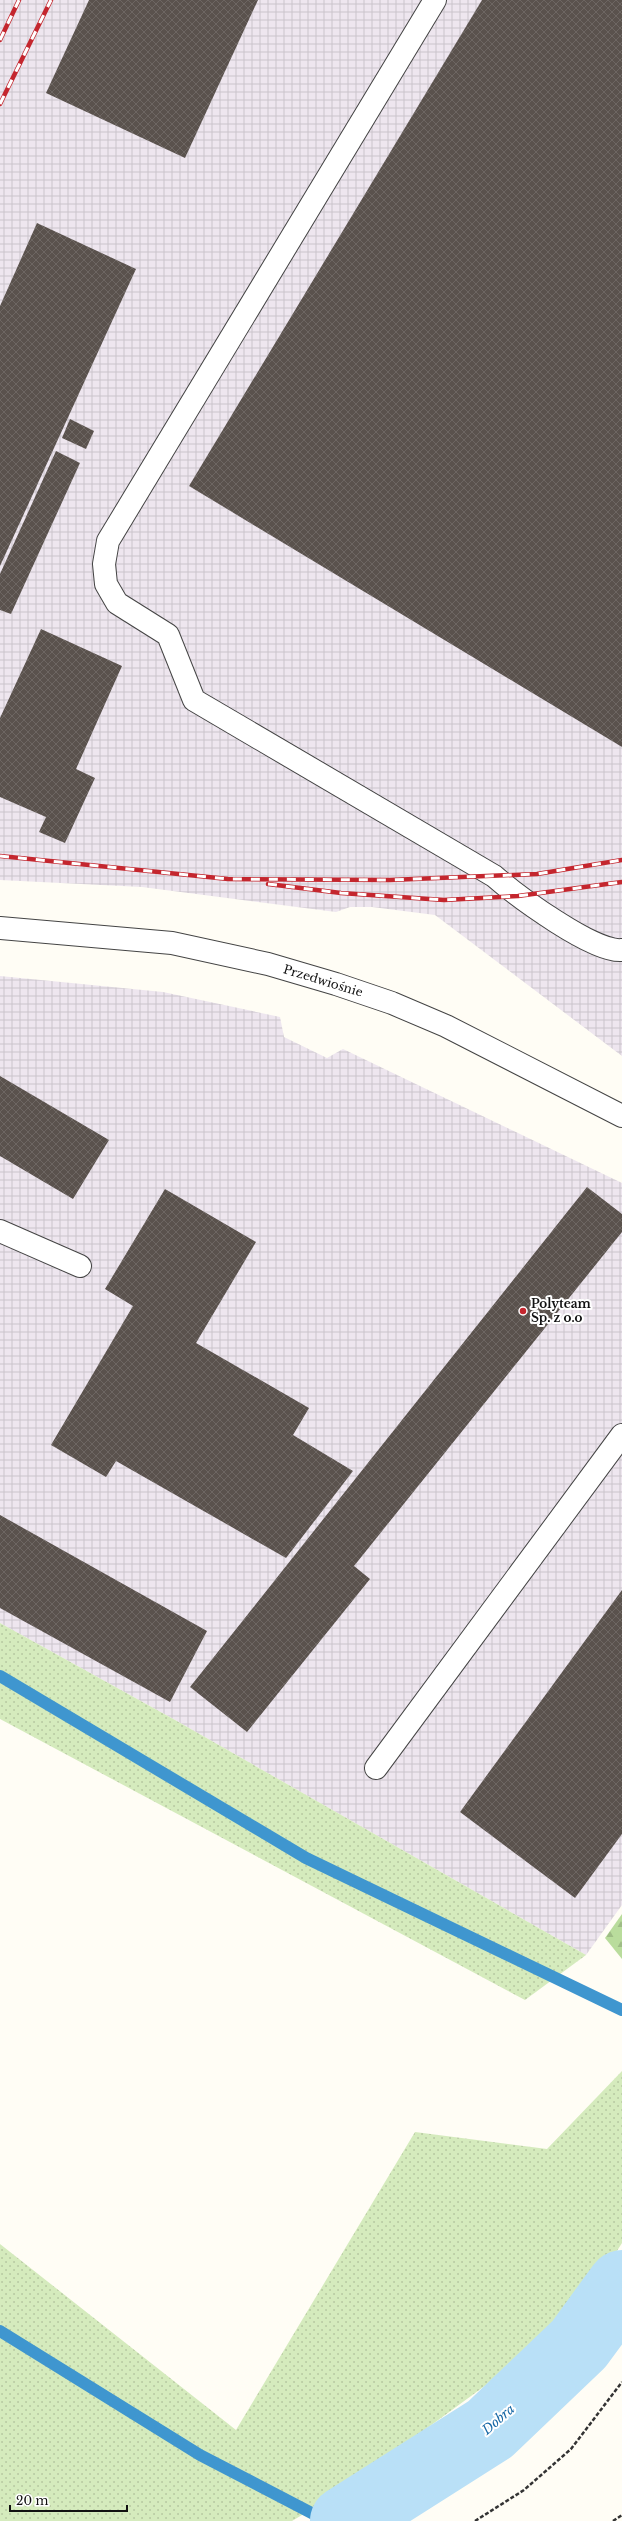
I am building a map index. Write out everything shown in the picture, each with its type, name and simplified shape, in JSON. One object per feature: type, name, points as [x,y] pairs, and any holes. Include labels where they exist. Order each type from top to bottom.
[{"type":"street","points":[[435,0],[108,541],[104,564],[106,584],[117,602],[168,635],[194,700],[494,876],[518,896],[589,941],[613,951],[622,950]]},
{"type":"street","name":"Przedwiośnie","points":[[0,928],[172,943],[268,964],[336,984],[392,1003],[446,1026],[622,1116]]},
{"type":"street","points":[[0,1231],[80,1266]]},
{"type":"street","points":[[376,1768],[622,1435]]},
{"type":"path","points":[[475,2521],[524,2490],[571,2449],[622,2382]]},
{"type":"path","points":[[614,2521],[622,2515]]},
{"type":"shaded area","points":[[0,0],[622,0],[622,1056],[435,915],[372,907],[350,907],[336,912],[142,887],[0,880]]},
{"type":"shaded area","points":[[0,976],[163,992],[280,1017],[284,1037],[327,1058],[343,1049],[622,1183],[622,1905],[586,1955],[175,1720],[0,1623]]},
{"type":"green space","points":[[0,1623],[175,1720],[586,1955],[525,2000],[0,1719]]},
{"type":"green space","points":[[622,1914],[622,1959],[605,1938]]},
{"type":"green space","points":[[622,2071],[622,2243],[571,2323],[337,2494],[292,2521],[0,2521],[0,2244],[236,2430],[415,2132],[547,2149]]},
{"type":"building","points":[[89,0],[258,0],[185,158],[46,93]]},
{"type":"building","points":[[482,0],[622,0],[622,747],[189,486]]},
{"type":"building","points":[[37,223],[136,269],[0,566],[0,306]]},
{"type":"building","points":[[70,419],[94,431],[86,449],[62,438]]},
{"type":"building","points":[[56,451],[80,463],[11,614],[0,610],[0,574]]},
{"type":"building","points":[[41,629],[122,666],[76,769],[95,778],[65,843],[39,832],[46,817],[0,797],[0,718]]},
{"type":"building","points":[[0,1076],[109,1140],[73,1199],[0,1156]]},
{"type":"building","points":[[587,1187],[622,1214],[622,1232],[354,1566],[370,1579],[247,1732],[190,1687]]},
{"type":"building","points":[[165,1189],[256,1242],[196,1343],[309,1408],[293,1435],[353,1471],[286,1558],[116,1461],[106,1477],[51,1445],[133,1306],[105,1289]]},
{"type":"building","points":[[0,1515],[207,1631],[170,1702],[0,1608]]},
{"type":"building","points":[[622,1590],[622,1834],[575,1898],[460,1812]]},
{"type":"waterway","points":[[0,1676],[306,1858],[622,2010]]},
{"type":"waterway","name":"Dobra","points":[[345,2521],[490,2429],[579,2344],[622,2285]]},
{"type":"waterway","points":[[0,2331],[200,2455],[327,2521]]},
{"type":"railway","points":[[0,40],[19,0]]},
{"type":"railway","points":[[0,104],[51,0]]},
{"type":"railway","points":[[0,856],[228,879],[390,880],[537,874],[622,860]]},
{"type":"railway","points":[[268,884],[341,893],[444,900],[518,896],[622,882]]},
{"type":"place","name":"Polyteam Sp. z o.o","points":[[523,1311]]}]
